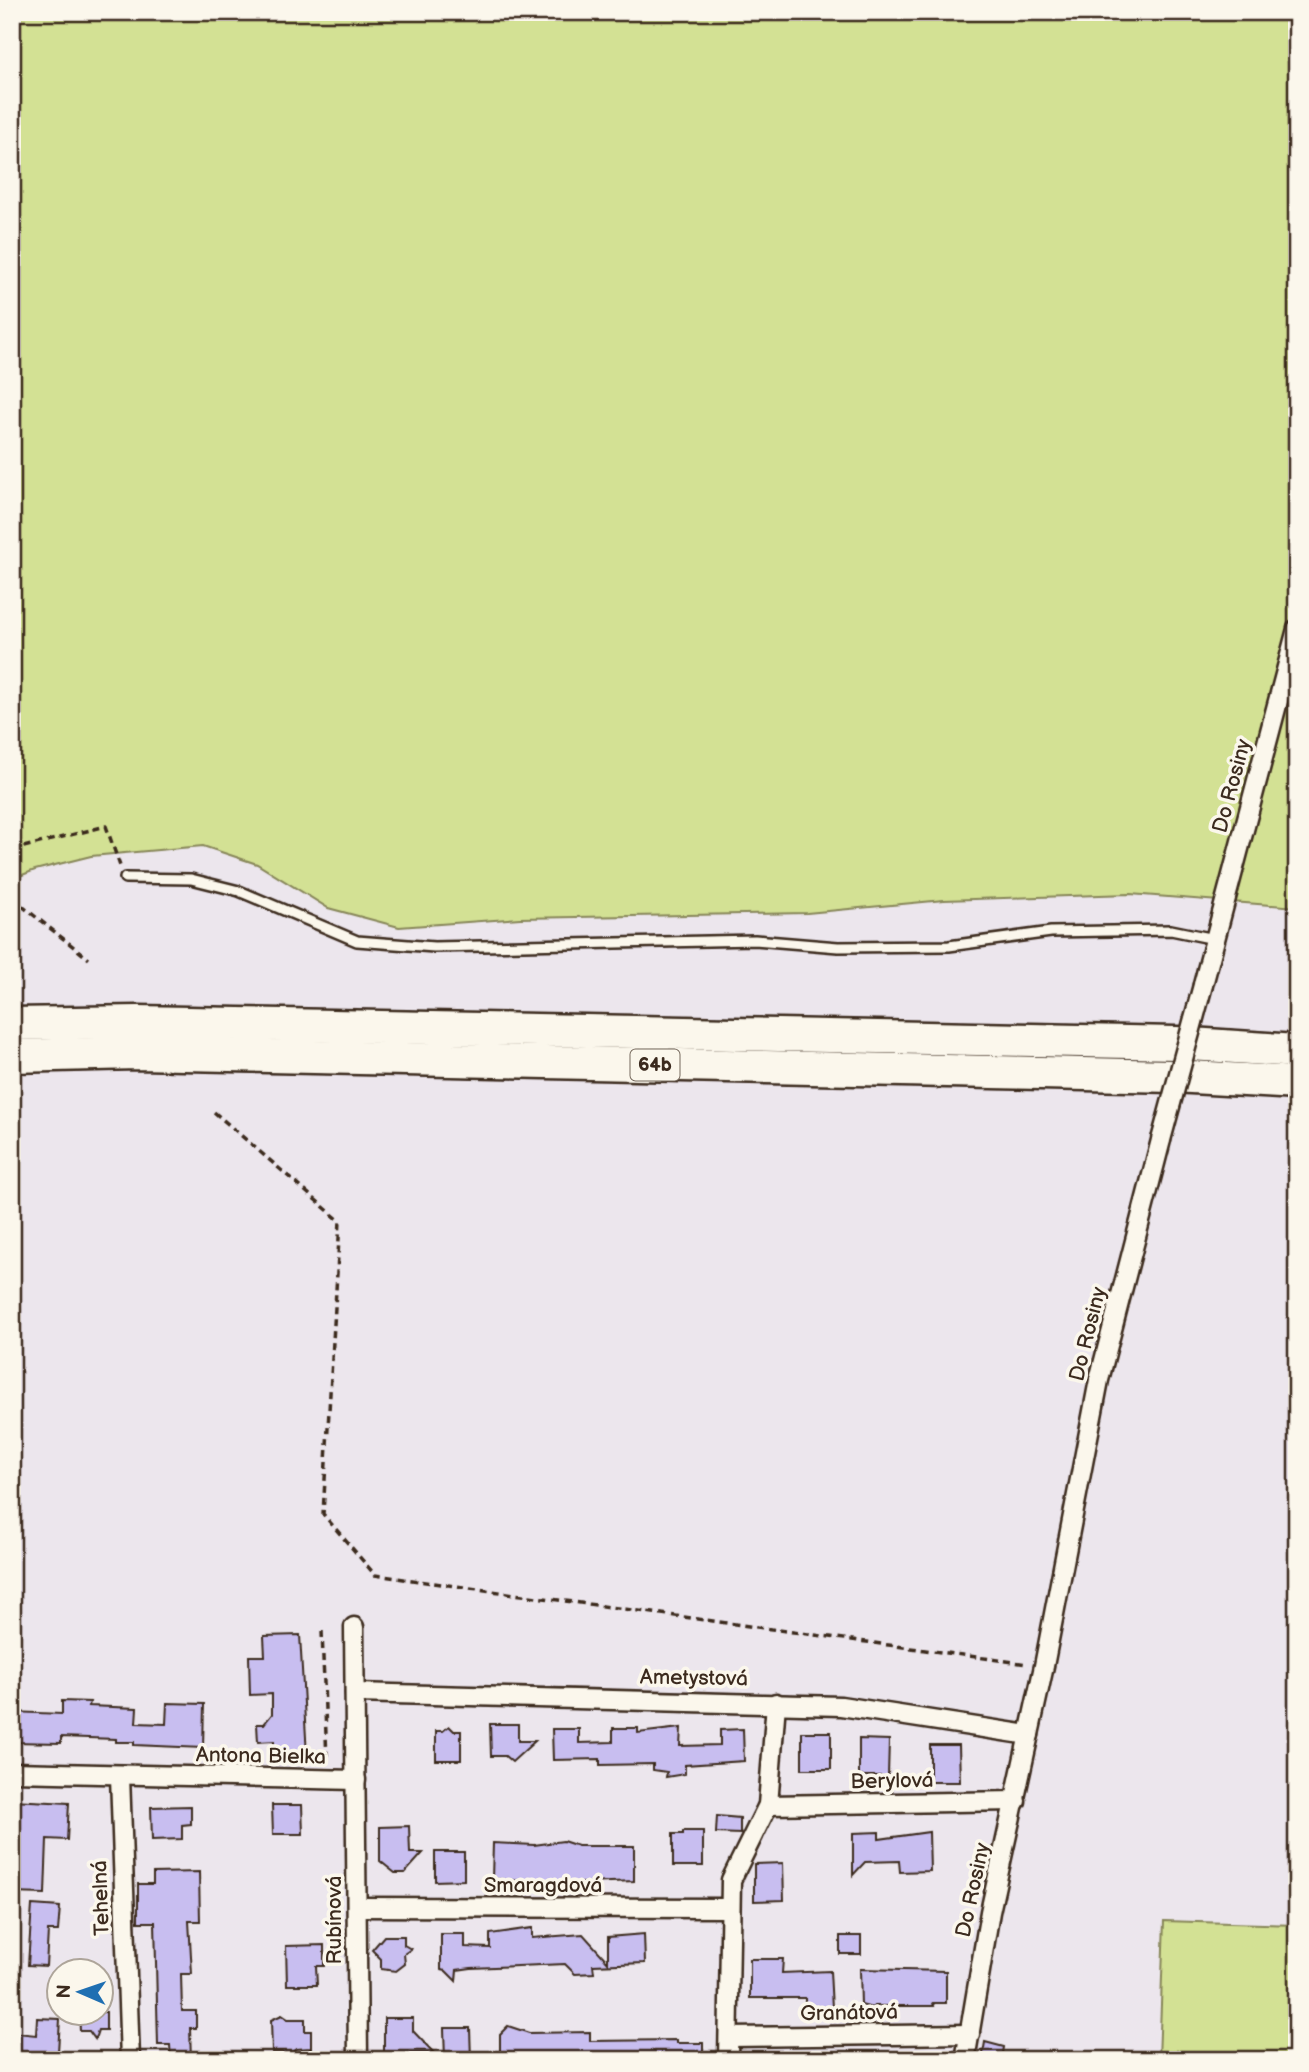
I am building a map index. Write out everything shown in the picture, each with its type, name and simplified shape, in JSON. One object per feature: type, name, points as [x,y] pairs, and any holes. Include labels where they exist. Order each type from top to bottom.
[{"type":"highway","name":"64b","points":[[12,1024],[138,1021],[1162,1043],[1297,1051]]},
{"type":"highway","name":"64b","points":[[12,1056],[151,1054],[1173,1076],[1297,1083]]},
{"type":"street","name":"Do Rosiny","points":[[965,2060],[990,1912],[1030,1735],[1099,1380],[1297,629]]},
{"type":"street","name":"Antona Bielka","points":[[12,1772],[356,1780],[354,1627]]},
{"type":"street","name":"Ametystová","points":[[355,1693],[841,1706],[1030,1735]]},
{"type":"street","points":[[728,2060],[731,1880],[768,1805],[776,1703]]},
{"type":"street","name":"Tehelná","points":[[120,1776],[130,2060]]},
{"type":"street","name":"Rubínová","points":[[356,1780],[358,2060]]},
{"type":"street","name":"Berylová","points":[[768,1805],[1016,1801]]},
{"type":"street","name":"Smaragdová","points":[[357,1907],[729,1908]]},
{"type":"street","name":"Granátová","points":[[729,2037],[970,2034]]},
{"type":"lane","points":[[125,878],[191,879],[239,891],[357,941],[434,947],[755,940],[838,947],[948,946],[1051,932],[1171,930],[1215,939]]},
{"type":"path","points":[[12,850],[106,826],[125,878]]},
{"type":"path","points":[[12,898],[89,959]]},
{"type":"path","points":[[214,1112],[340,1221],[323,1514],[375,1575],[1044,1666]]},
{"type":"path","points":[[322,1631],[327,1768]]},
{"type":"green space","points":[[12,12],[1297,12],[1297,907],[1130,894],[944,900],[807,913],[520,918],[399,927],[328,908],[257,864],[203,846],[91,856],[35,870],[12,879]]},
{"type":"green space","points":[[1164,1921],[1297,1925],[1297,2060],[1159,2060]]},
{"type":"building","points":[[300,1635],[307,1755],[274,1757],[274,1741],[258,1742],[257,1724],[264,1724],[272,1714],[272,1694],[250,1695],[249,1656],[265,1656],[264,1636]]},
{"type":"building","points":[[62,1701],[90,1702],[89,1706],[137,1708],[136,1723],[166,1724],[167,1703],[204,1704],[203,1748],[134,1745],[134,1742],[116,1742],[116,1739],[61,1737],[61,1743],[12,1742],[12,1712],[62,1714]]},
{"type":"building","points":[[490,1724],[518,1724],[518,1741],[535,1741],[512,1762],[505,1756],[491,1756]]},
{"type":"building","points":[[449,1726],[454,1731],[461,1731],[461,1760],[436,1760],[436,1731],[443,1731]]},
{"type":"building","points":[[613,1728],[638,1728],[638,1733],[681,1728],[680,1746],[720,1745],[720,1730],[743,1729],[744,1761],[685,1765],[685,1774],[666,1777],[667,1772],[653,1770],[653,1764],[600,1765],[600,1759],[553,1760],[552,1729],[579,1729],[579,1743],[613,1742]]},
{"type":"building","points":[[802,1732],[831,1732],[831,1769],[802,1769]]},
{"type":"building","points":[[859,1739],[889,1740],[888,1776],[859,1776]]},
{"type":"building","points":[[930,1745],[959,1745],[960,1782],[930,1782]]},
{"type":"building","points":[[12,1800],[69,1803],[67,1840],[47,1839],[45,1894],[12,1893]]},
{"type":"building","points":[[272,1805],[302,1805],[303,1834],[273,1834]]},
{"type":"building","points":[[191,1806],[191,1824],[182,1825],[182,1839],[152,1840],[151,1807]]},
{"type":"building","points":[[717,1816],[740,1818],[740,1834],[716,1833]]},
{"type":"building","points":[[409,1826],[410,1853],[423,1853],[405,1873],[395,1873],[380,1861],[380,1827]]},
{"type":"building","points":[[683,1831],[703,1831],[703,1866],[673,1866],[673,1834],[683,1834]]},
{"type":"building","points":[[879,1832],[879,1839],[929,1832],[930,1871],[900,1872],[899,1861],[865,1862],[853,1875],[853,1833]]},
{"type":"building","points":[[563,1841],[578,1846],[634,1846],[634,1881],[564,1884],[492,1879],[493,1843],[534,1845]]},
{"type":"building","points":[[435,1852],[464,1852],[464,1880],[435,1881]]},
{"type":"building","points":[[783,1863],[784,1900],[754,1901],[754,1864]]},
{"type":"building","points":[[199,1872],[200,1921],[189,1921],[192,1974],[181,1974],[182,2011],[196,2011],[196,2028],[190,2028],[191,2060],[171,2060],[170,2045],[158,2045],[155,1922],[138,1922],[138,1884],[153,1884],[153,1873]]},
{"type":"building","points":[[32,1905],[60,1907],[58,1931],[48,1931],[46,1966],[28,1965]]},
{"type":"building","points":[[532,1928],[532,1938],[583,1934],[608,1962],[608,1937],[644,1934],[645,1963],[593,1965],[594,1973],[575,1974],[565,1964],[471,1968],[457,1970],[456,1981],[446,1971],[441,1970],[441,1934],[465,1934],[465,1947],[490,1948],[490,1934]]},
{"type":"building","points":[[384,1936],[404,1936],[404,1945],[411,1949],[404,1954],[405,1964],[396,1971],[381,1969],[381,1959],[372,1950]]},
{"type":"building","points":[[840,1936],[861,1936],[861,1954],[840,1954]]},
{"type":"building","points":[[324,1945],[324,1966],[316,1966],[317,1985],[287,1985],[286,1946]]},
{"type":"building","points":[[750,1959],[783,1959],[782,1973],[830,1971],[832,2008],[805,2006],[805,1998],[750,1998]]},
{"type":"building","points":[[860,1969],[946,1971],[946,2003],[933,2003],[934,2006],[872,2008],[861,2005]]},
{"type":"building","points":[[282,2015],[288,2019],[305,2019],[305,2031],[311,2031],[311,2048],[296,2049],[288,2056],[282,2052],[272,2052],[271,2020]]},
{"type":"building","points":[[37,2018],[46,2018],[46,2026],[60,2026],[58,2052],[16,2053],[17,2033],[36,2035]]},
{"type":"building","points":[[384,2018],[413,2018],[413,2031],[434,2053],[384,2053]]},
{"type":"building","points":[[80,2026],[106,2026],[106,2030],[98,2030],[95,2039],[89,2031],[80,2031]]},
{"type":"building","points":[[508,2026],[529,2033],[590,2032],[590,2041],[677,2040],[677,2043],[703,2043],[703,2060],[500,2060],[500,2034]]},
{"type":"building","points":[[444,2028],[470,2028],[471,2060],[445,2060]]},
{"type":"building","points":[[985,2042],[1004,2047],[1002,2060],[982,2060]]}]
